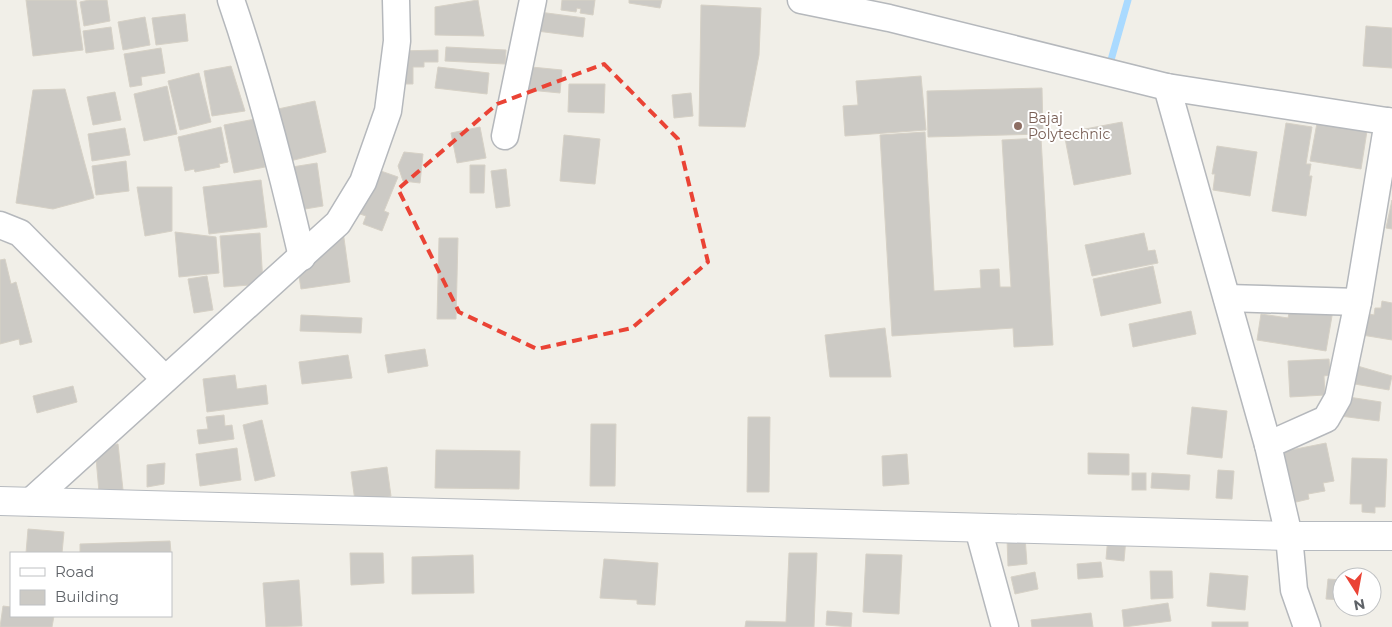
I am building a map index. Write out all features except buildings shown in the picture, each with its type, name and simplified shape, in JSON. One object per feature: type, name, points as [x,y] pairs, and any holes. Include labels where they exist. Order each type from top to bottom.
[{"type":"main road","points":[[0,501],[1289,536],[1392,536]]},
{"type":"street","points":[[230,0],[250,56],[283,174],[302,256]]},
{"type":"street","points":[[30,502],[338,223],[363,182],[388,111],[396,49],[396,0]]},
{"type":"street","points":[[505,136],[533,0]]},
{"type":"street","points":[[801,0],[881,9],[1167,87],[1390,121],[1358,302],[1338,398],[1326,419],[1268,445]]},
{"type":"street","points":[[1167,87],[1268,445],[1289,536],[1294,590],[1306,627]]},
{"type":"street","points":[[0,225],[20,233],[164,379]]},
{"type":"street","points":[[1227,298],[1358,302]]},
{"type":"street","points":[[978,528],[1005,627]]},
{"type":"street","points":[[1287,627],[1294,590]]},
{"type":"highlighted area","points":[[604,64],[678,139],[708,262],[632,328],[537,349],[459,312],[398,189],[497,104]]},
{"type":"waterway","points":[[1109,67],[1128,0]]},
{"type":"place","name":"Bajaj Polytechnic","points":[[1018,126]]}]
